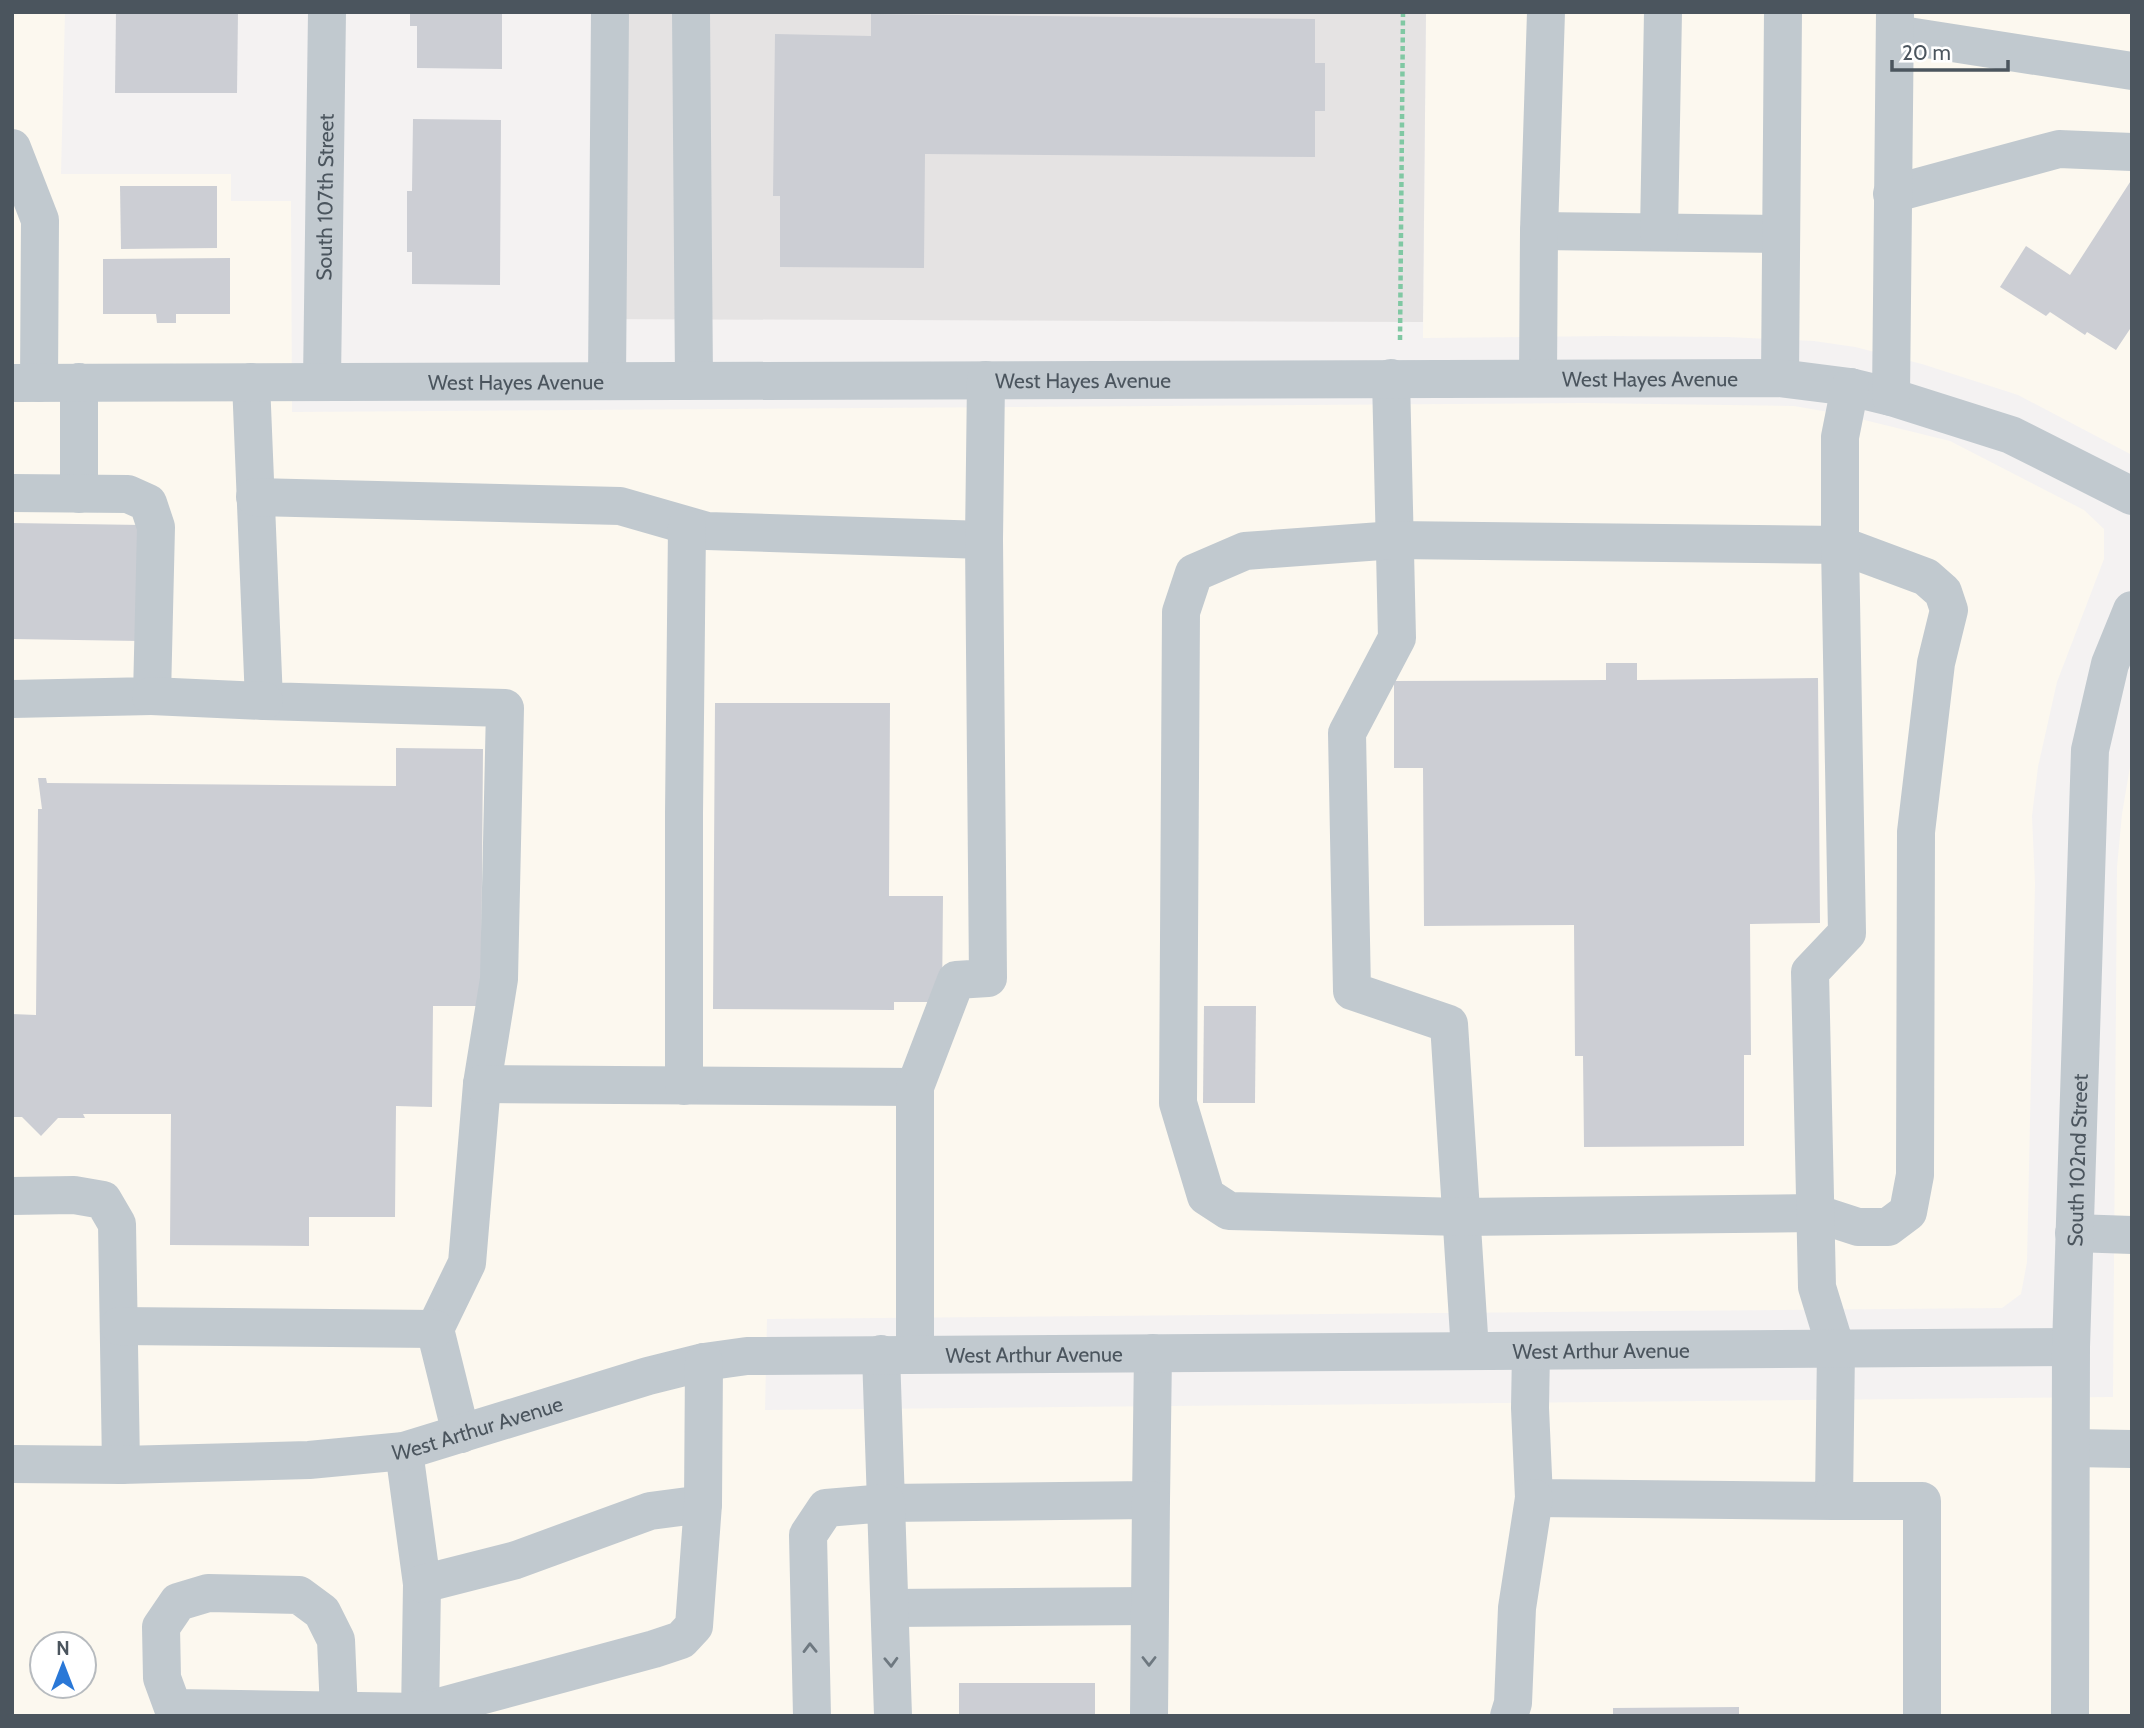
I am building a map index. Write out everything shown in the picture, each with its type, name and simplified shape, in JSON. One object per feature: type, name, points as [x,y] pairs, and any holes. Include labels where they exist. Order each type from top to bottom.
[{"type":"street","name":"South 107th Street","points":[[322,381],[327,12]]},
{"type":"street","points":[[607,380],[610,12]]},
{"type":"street","points":[[691,12],[694,380]]},
{"type":"street","points":[[1538,378],[1539,231],[1546,12]]},
{"type":"street","points":[[1659,232],[1663,12]]},
{"type":"street","points":[[1780,379],[1783,12]]},
{"type":"street","points":[[1891,397],[1895,23],[2132,71]]},
{"type":"street","points":[[12,148],[26,220],[25,383]]},
{"type":"street","points":[[1892,194],[2059,149],[2132,152]]},
{"type":"street","points":[[1539,231],[1780,234]]},
{"type":"street","points":[[1391,379],[1397,638],[1347,733],[1352,991],[1449,1024],[1470,1351]]},
{"type":"street","name":"West Hayes Avenue","points":[[25,383],[1780,379],[1850,387],[1891,397],[2011,435],[2132,496]]},
{"type":"street","points":[[893,1716],[886,1503],[915,1087],[956,980],[988,978],[984,540],[986,380]]},
{"type":"street","points":[[79,382],[79,494]]},
{"type":"street","points":[[251,382],[264,701]]},
{"type":"street","points":[[1834,1501],[1836,1349],[1817,1287],[1810,972],[1847,933],[1840,437],[1850,387]]},
{"type":"street","points":[[12,493],[128,494],[148,503],[156,527],[151,696]]},
{"type":"street","points":[[256,497],[620,506],[707,531],[984,540]]},
{"type":"street","points":[[684,1086],[687,526]]},
{"type":"street","points":[[1395,540],[1840,545],[1926,577],[1943,593],[1949,610],[1936,663],[1916,832],[1916,1175],[1908,1212],[1888,1227],[1858,1227],[1815,1213],[1461,1217],[1229,1211],[1206,1196],[1178,1103],[1181,612],[1194,573],[1245,551],[1395,540]]},
{"type":"street","name":"South 102nd Street","points":[[2070,1716],[2071,1348],[2090,750],[2110,664],[2128,629]]},
{"type":"street","points":[[12,699],[151,696],[505,708],[499,979],[482,1084],[467,1264],[435,1329],[461,1434]]},
{"type":"street","points":[[482,1084],[915,1087]]},
{"type":"street","points":[[12,1196],[74,1195],[103,1200],[117,1224],[121,1465]]},
{"type":"street","points":[[2074,1233],[2132,1235]]},
{"type":"street","points":[[119,1326],[435,1329]]},
{"type":"street","name":"West Arthur Avenue","points":[[12,1464],[121,1465],[309,1460],[404,1451],[648,1376],[704,1362],[747,1356],[2071,1348]]},
{"type":"street","points":[[1509,1716],[1513,1703],[1517,1608],[1534,1498],[1530,1408],[1531,1351]]},
{"type":"street","points":[[1149,1716],[1153,1353]]},
{"type":"street","points":[[339,1711],[336,1640],[322,1612],[299,1595],[208,1593],[178,1602],[161,1627],[162,1678],[173,1708],[420,1714],[681,1640],[694,1626],[703,1504],[704,1362]]},
{"type":"street","points":[[2071,1448],[2132,1449]]},
{"type":"street","points":[[404,1451],[422,1584],[420,1714]]},
{"type":"street","points":[[1534,1498],[1922,1501],[1922,1716]]},
{"type":"street","points":[[811,1716],[808,1535],[826,1508],[886,1503],[1151,1500]]},
{"type":"street","points":[[422,1584],[516,1560],[650,1511],[703,1504]]},
{"type":"street","points":[[890,1608],[1149,1606]]},
{"type":"path","points":[[1400,326],[1403,12]]},
{"type":"shaded area","points":[[12,12],[65,12],[61,174],[231,174],[231,201],[291,201],[292,412],[1585,403],[1794,406],[1840,414],[1950,441],[2084,510],[2104,529],[2104,559],[2057,682],[2038,767],[2032,816],[2035,884],[2027,1262],[2021,1294],[2002,1308],[767,1319],[765,1410],[2113,1397],[2117,867],[2132,755],[2132,1716],[12,1716]]},
{"type":"shaded area","points":[[607,12],[1426,12],[1423,322],[590,319]]},
{"type":"shaded area","points":[[1426,12],[2132,12],[2132,455],[2018,395],[1922,364],[1855,347],[1814,341],[1728,337],[1423,338]]},
{"type":"building","points":[[116,12],[238,12],[237,93],[115,93]]},
{"type":"building","points":[[410,12],[502,12],[502,69],[417,68],[417,26],[410,26]]},
{"type":"building","points":[[871,14],[1315,19],[1315,63],[1325,63],[1325,111],[1315,111],[1315,157],[925,154],[924,268],[780,267],[780,196],[773,196],[775,34],[871,36]]},
{"type":"building","points":[[413,119],[501,120],[500,285],[412,284],[412,252],[407,252],[407,191],[412,191]]},
{"type":"building","points":[[2132,179],[2132,326],[2116,350],[2087,332],[2085,335],[2050,312],[2046,316],[2000,287],[2026,246],[2070,275]]},
{"type":"building","points":[[120,186],[217,186],[217,248],[121,249]]},
{"type":"building","points":[[230,258],[230,314],[176,314],[176,323],[157,323],[156,314],[103,314],[103,259]]},
{"type":"building","points":[[12,523],[142,525],[140,641],[12,639]]},
{"type":"building","points":[[1606,663],[1637,663],[1637,680],[1818,678],[1820,923],[1750,924],[1751,1055],[1744,1055],[1744,1146],[1584,1147],[1583,1056],[1575,1056],[1574,925],[1424,926],[1423,768],[1394,768],[1394,681],[1606,680]]},
{"type":"building","points":[[715,703],[890,703],[889,896],[943,896],[942,1002],[894,1002],[894,1010],[713,1009]]},
{"type":"building","points":[[396,748],[483,749],[481,1006],[433,1006],[432,1107],[396,1106],[395,1217],[309,1217],[309,1246],[170,1245],[171,1114],[83,1114],[85,1118],[58,1118],[41,1136],[22,1117],[12,1117],[12,1014],[36,1015],[38,809],[42,809],[38,778],[46,778],[47,783],[396,786]]},
{"type":"building","points":[[1204,1006],[1256,1006],[1255,1103],[1203,1103]]},
{"type":"building","points":[[959,1683],[1095,1683],[1095,1716],[959,1716]]},
{"type":"building","points":[[1739,1707],[1739,1716],[1613,1716],[1613,1708]]}]
